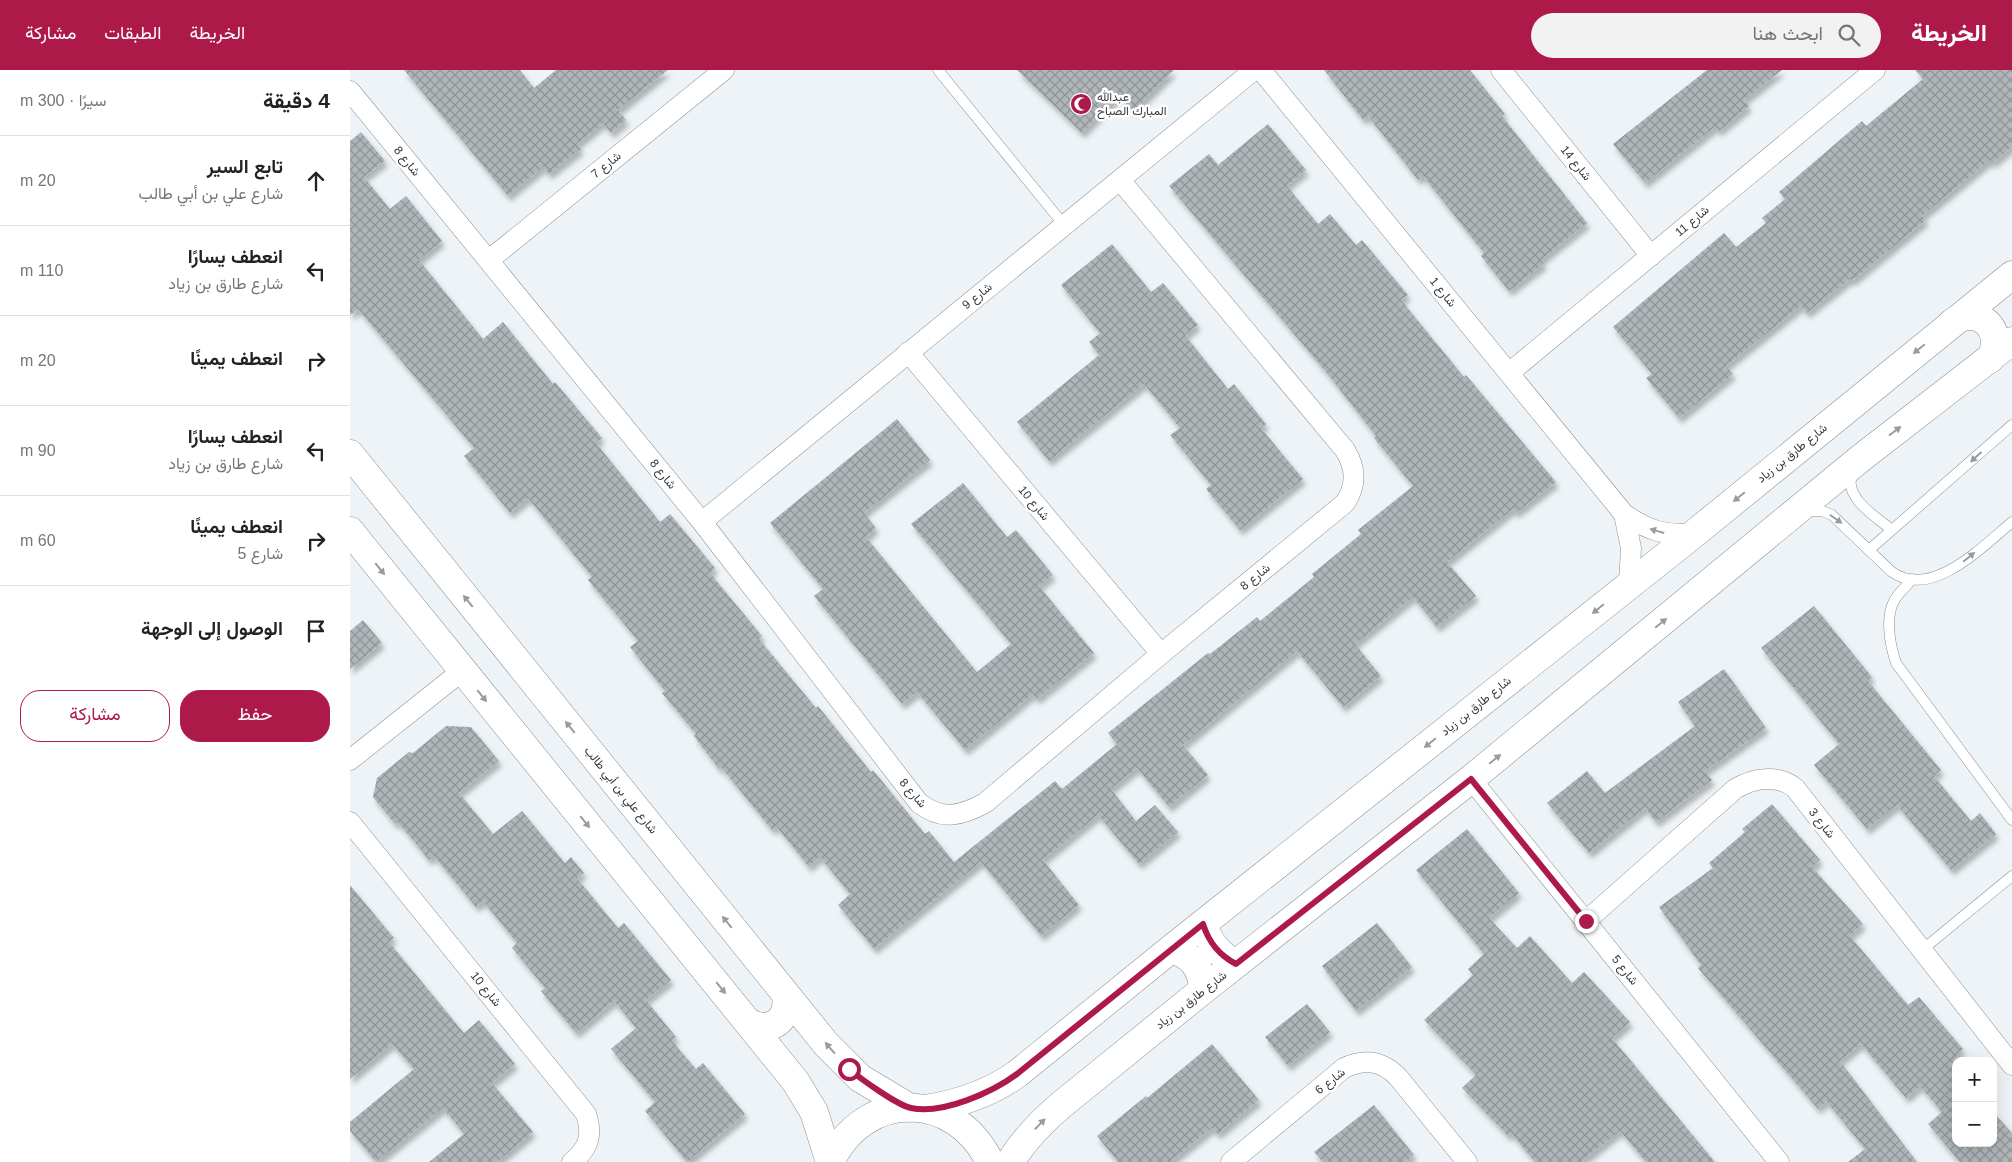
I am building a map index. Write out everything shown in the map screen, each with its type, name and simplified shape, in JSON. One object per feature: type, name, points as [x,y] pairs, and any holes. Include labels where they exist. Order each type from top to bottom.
[{"type":"main road","name":"شارع طارق بن زياد","points":[[830,1162],[843,1140],[862,1122],[885,1111],[963,1101],[991,1090],[1012,1078],[1171,949],[1694,533],[2012,275]]},
{"type":"main road","points":[[1952,323],[1960,318],[1969,316],[1982,319],[1990,325],[1996,342],[1990,359]]},
{"type":"main road","name":"شارع طارق بن زياد","points":[[1010,1162],[1029,1136],[1049,1115],[1202,990],[1471,779],[1860,458],[2012,342]]},
{"type":"main road","name":"شارع علي بن أبي طالب","points":[[350,454],[826,1044],[849,1069],[873,1087],[918,1108],[952,1119],[964,1127],[975,1137],[990,1162]]},
{"type":"main road","points":[[350,531],[806,1095],[822,1133],[830,1162]]},
{"type":"main road","points":[[1203,924],[1206,935],[1218,952],[1236,964]]},
{"type":"main road","points":[[1171,949],[1182,952],[1198,968],[1202,978],[1202,990]]},
{"type":"main road","points":[[748,1022],[762,1027],[777,1023],[783,1018],[786,1011],[786,995]]},
{"type":"street","name":"شارع 7","points":[[489,260],[724,70]]},
{"type":"street","name":"شارع 9","points":[[702,522],[1254,70]]},
{"type":"street","name":"شارع 1","points":[[1262,70],[1624,514],[1657,532],[1676,535],[1694,533]]},
{"type":"street","name":"شارع 14","points":[[1501,70],[1651,256]]},
{"type":"street","name":"شارع 11","points":[[1510,373],[1651,256],[1854,76],[1875,70]]},
{"type":"street","name":"شارع 8","points":[[350,91],[702,522],[919,803],[929,811],[938,814],[948,815],[966,812],[985,803],[1161,654],[1345,503],[1352,490],[1353,466],[1345,450],[1120,180]]},
{"type":"street","name":"شارع 10","points":[[908,352],[1161,654]]},
{"type":"street","name":"شارع 1","points":[[1624,514],[1631,548],[1630,584]]},
{"type":"street","points":[[350,760],[462,671]]},
{"type":"street","name":"شارع 5","points":[[1471,779],[1779,1162]]},
{"type":"street","name":"شارع 3","points":[[1586,921],[1735,789],[1755,780],[1774,779],[1783,781],[1795,788],[2012,1065]]},
{"type":"street","name":"شارع 10","points":[[350,822],[586,1114],[590,1140],[586,1149],[572,1162]]},
{"type":"street","name":"شارع 6","points":[[1231,1162],[1344,1068],[1365,1062],[1386,1066],[1398,1077],[1467,1162]]},
{"type":"lane","points":[[938,70],[1064,225]]},
{"type":"lane","points":[[1869,550],[2012,425]]},
{"type":"lane","points":[[1860,458],[1851,476],[1853,494],[1857,500],[1892,530]]},
{"type":"lane","points":[[1790,516],[1811,510],[1832,515],[1897,576],[1912,579],[1938,576],[1957,567],[2012,522]]},
{"type":"lane","points":[[1912,579],[1894,601],[1891,613],[1890,638],[1896,663],[2012,820]]},
{"type":"lane","points":[[1922,950],[2012,876]]},
{"type":"building","points":[[404,70],[520,70],[534,88],[556,70],[668,70],[618,110],[626,120],[611,133],[603,123],[577,144],[581,149],[549,174],[543,167],[508,196]]},
{"type":"building","name":"عبدالله المبارك الصباح","points":[[1017,70],[1174,70],[1133,111],[1118,96],[1082,133]]},
{"type":"building","points":[[1324,70],[1470,70],[1505,114],[1502,116],[1587,223],[1541,260],[1544,264],[1509,291],[1481,256],[1484,253],[1423,176],[1418,180],[1368,116],[1363,120]]},
{"type":"building","points":[[1707,70],[1782,70],[1744,100],[1749,106],[1719,131],[1715,127],[1645,183],[1613,144]]},
{"type":"building","points":[[1915,70],[2012,70],[2012,147],[1993,163],[1990,160],[1922,216],[1926,220],[1852,281],[1850,279],[1807,313],[1801,306],[1726,366],[1733,374],[1679,418],[1646,378],[1652,374],[1613,327],[1724,233],[1736,247],[1766,223],[1762,218],[1785,199],[1779,192],[1862,121],[1866,126],[1923,79]]},
{"type":"building","points":[[1268,124],[1306,170],[1287,186],[1318,224],[1330,214],[1356,245],[1362,240],[1408,295],[1401,300],[1464,377],[1466,375],[1556,482],[1516,513],[1513,509],[1447,562],[1476,596],[1437,627],[1413,597],[1355,644],[1381,676],[1343,707],[1297,651],[1183,745],[1208,775],[1169,807],[1137,768],[1111,789],[1136,821],[1155,805],[1178,832],[1139,864],[1098,815],[1043,860],[1079,905],[1041,936],[981,862],[874,949],[838,905],[850,894],[820,857],[809,867],[776,826],[772,830],[721,767],[719,769],[694,736],[696,734],[662,693],[665,691],[630,647],[638,641],[588,580],[592,577],[528,498],[510,513],[464,456],[474,448],[358,309],[350,315],[350,141],[361,132],[385,161],[364,177],[390,209],[406,196],[442,241],[419,260],[483,339],[503,322],[553,384],[555,382],[602,438],[596,443],[660,522],[670,514],[715,568],[710,573],[762,636],[759,639],[816,708],[818,706],[871,772],[873,770],[925,834],[929,831],[954,862],[1055,781],[1062,789],[1117,744],[1108,733],[1208,653],[1210,654],[1257,617],[1260,621],[1314,577],[1312,574],[1361,534],[1358,530],[1413,486],[1374,438],[1376,436],[1326,372],[1169,186],[1209,154],[1218,165]]},
{"type":"building","points":[[1112,244],[1151,292],[1163,283],[1198,325],[1185,335],[1228,389],[1234,384],[1266,424],[1261,428],[1303,479],[1240,530],[1206,489],[1211,485],[1170,435],[1180,428],[1144,384],[1049,461],[1017,422],[1099,355],[1089,342],[1100,333],[1061,285]]},
{"type":"building","points":[[897,419],[930,460],[864,513],[876,528],[866,537],[977,672],[1011,644],[911,524],[963,483],[1007,537],[1016,530],[1053,575],[1039,586],[1094,653],[1037,699],[1033,694],[965,750],[917,692],[902,704],[814,596],[823,589],[770,523]]},
{"type":"building","points":[[1814,606],[1872,677],[1868,681],[1941,770],[1934,776],[1971,821],[1980,813],[1996,834],[1951,870],[1897,805],[1867,829],[1814,765],[1839,744],[1761,648]]},
{"type":"building","points":[[363,620],[382,643],[350,669],[350,631]]},
{"type":"building","points":[[1724,669],[1766,728],[1705,771],[1712,780],[1656,822],[1645,808],[1589,853],[1547,803],[1587,771],[1605,793],[1695,726],[1678,702]]},
{"type":"building","points":[[446,726],[471,727],[499,761],[459,793],[493,834],[522,811],[565,863],[571,857],[584,873],[577,878],[618,928],[624,923],[671,980],[646,1000],[676,1037],[672,1041],[696,1069],[703,1063],[745,1114],[687,1162],[645,1111],[655,1102],[611,1049],[636,1028],[614,1001],[576,1033],[541,991],[545,988],[512,948],[517,943],[483,901],[476,907],[434,856],[429,860],[398,822],[395,824],[373,797],[377,778],[409,752],[413,753]]},
{"type":"building","points":[[1772,804],[1820,860],[1812,867],[1863,924],[1850,936],[1908,1005],[1919,997],[1963,1049],[1956,1057],[1952,1057],[1952,1147],[1997,1147],[1997,1116],[2012,1133],[2012,1162],[1960,1162],[1928,1124],[1942,1112],[1920,1086],[1906,1098],[1861,1044],[1840,1061],[1917,1162],[1848,1162],[1865,1149],[1826,1101],[1818,1109],[1698,968],[1701,965],[1659,907],[1713,868],[1709,863],[1745,832],[1742,829]]},
{"type":"building","points":[[1467,829],[1519,893],[1489,918],[1517,948],[1530,936],[1572,983],[1584,972],[1630,1022],[1612,1038],[1715,1162],[1646,1162],[1620,1131],[1581,1162],[1535,1162],[1511,1133],[1508,1136],[1462,1088],[1476,1075],[1424,1020],[1473,975],[1468,969],[1484,954],[1416,870]]},
{"type":"building","points":[[350,885],[394,938],[389,942],[464,1033],[479,1020],[515,1064],[492,1083],[533,1132],[497,1162],[429,1162],[464,1134],[443,1108],[376,1162],[350,1131],[350,1122],[414,1069],[392,1044],[350,1079]]},
{"type":"building","points":[[1377,923],[1412,967],[1356,1011],[1322,966]]},
{"type":"building","points":[[1307,1004],[1330,1032],[1288,1066],[1265,1037]]},
{"type":"building","points":[[1212,1044],[1259,1100],[1218,1134],[1212,1128],[1170,1162],[1118,1162],[1097,1136],[1146,1096],[1147,1098]]},
{"type":"building","points":[[1374,1105],[1414,1155],[1405,1162],[1323,1162],[1314,1152]]},
{"type":"place","name":"عبدالله المبارك الصباح","points":[[1081,104]]},
{"type":"route","points":[[849,1069],[873,1087],[910,1108],[925,1109],[947,1105],[991,1090],[1017,1074],[1203,924],[1206,935],[1218,952],[1236,964],[1471,779],[1586,921]]}]
